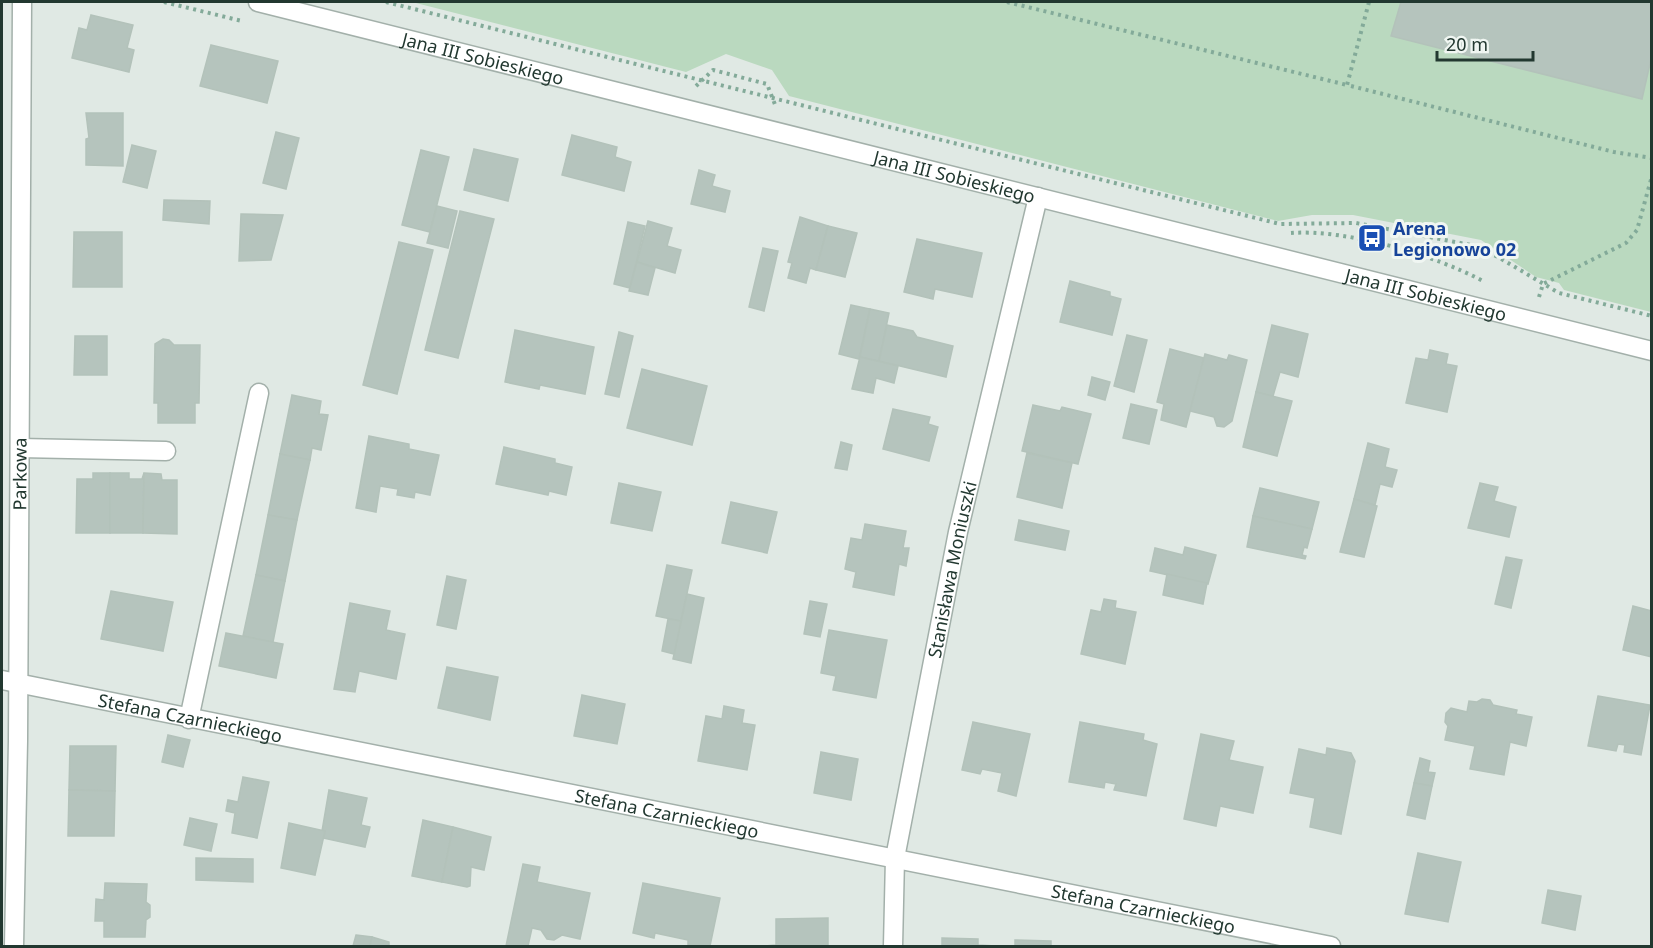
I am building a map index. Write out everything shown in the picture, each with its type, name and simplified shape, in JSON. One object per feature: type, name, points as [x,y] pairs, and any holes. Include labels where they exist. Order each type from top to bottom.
[{"type":"street","name":"Parkowa","points":[[14,946],[10,682],[20,448],[22,2]]},
{"type":"street","name":"Jana III Sobieskiego","points":[[258,2],[1652,351]]},
{"type":"street","name":"Stanisława Moniuszki","points":[[893,946],[895,858],[958,532],[1038,197]]},
{"type":"street","points":[[189,719],[259,393]]},
{"type":"street","points":[[20,448],[166,451]]},
{"type":"street","name":"Stefana Czarnieckiego","points":[[10,682],[1330,946]]},
{"type":"path","points":[[386,2],[1280,224],[1356,223],[1472,245],[1498,257],[1559,293],[1652,316]]},
{"type":"path","points":[[1007,2],[1614,152],[1652,158]]},
{"type":"path","points":[[1347,85],[1369,2]]},
{"type":"path","points":[[730,75],[755,81]]},
{"type":"path","points":[[1531,320],[1543,285],[1626,243],[1636,230],[1652,176]]},
{"type":"green space","points":[[412,2],[1651,2],[1651,312],[1564,290],[1559,283],[1536,277],[1481,240],[1353,215],[1312,215],[1278,221],[789,96],[772,70],[726,54],[686,72]]},
{"type":"building","points":[[1401,2],[1652,2],[1652,55],[1642,99],[1391,36]]},
{"type":"building","points":[[91,15],[133,25],[127,48],[134,50],[129,72],[72,58],[79,28],[87,30]]},
{"type":"building","points":[[211,45],[278,61],[267,103],[200,86]]},
{"type":"building","points":[[86,113],[123,113],[123,166],[86,165],[86,139],[89,138]]},
{"type":"building","points":[[276,132],[299,138],[286,189],[263,183]]},
{"type":"building","points":[[572,135],[617,147],[615,157],[631,162],[624,191],[562,175]]},
{"type":"building","points":[[132,145],[156,151],[147,188],[123,182]]},
{"type":"building","points":[[474,149],[518,159],[508,201],[464,190]]},
{"type":"building","points":[[421,150],[449,157],[430,232],[402,225]]},
{"type":"building","points":[[699,170],[715,175],[712,186],[730,191],[725,212],[691,204]]},
{"type":"building","points":[[164,200],[210,201],[209,224],[163,220]]},
{"type":"building","points":[[437,206],[457,211],[448,248],[427,243]]},
{"type":"building","points":[[460,211],[494,219],[458,358],[425,350]]},
{"type":"building","points":[[241,214],[283,215],[271,260],[239,261]]},
{"type":"building","points":[[800,217],[828,226],[816,270],[810,268],[806,283],[788,278],[792,263],[788,262]]},
{"type":"building","points":[[648,221],[672,228],[667,246],[681,250],[675,273],[637,262]]},
{"type":"building","points":[[628,222],[645,226],[630,288],[614,284]]},
{"type":"building","points":[[828,226],[857,233],[845,277],[816,270]]},
{"type":"building","points":[[74,232],[122,232],[122,287],[73,287]]},
{"type":"building","points":[[917,239],[982,253],[972,297],[935,289],[933,299],[904,292]]},
{"type":"building","points":[[399,242],[433,250],[397,394],[363,385]]},
{"type":"building","points":[[763,248],[778,251],[764,311],[749,307]]},
{"type":"building","points":[[637,262],[655,268],[648,295],[629,291]]},
{"type":"building","points":[[1070,281],[1110,292],[1110,296],[1121,299],[1112,335],[1060,322]]},
{"type":"building","points":[[851,305],[870,309],[859,359],[839,354]]},
{"type":"building","points":[[870,309],[889,313],[879,361],[860,357]]},
{"type":"building","points":[[887,325],[913,331],[917,337],[953,346],[946,377],[879,361]]},
{"type":"building","points":[[1272,325],[1308,334],[1298,377],[1280,372],[1273,396],[1256,392]]},
{"type":"building","points":[[515,330],[594,347],[585,394],[540,385],[539,389],[505,382]]},
{"type":"building","points":[[619,332],[633,336],[619,397],[605,394]]},
{"type":"building","points":[[1127,335],[1147,340],[1134,392],[1114,386]]},
{"type":"building","points":[[75,336],[107,336],[107,375],[74,375]]},
{"type":"building","points":[[163,339],[169,340],[174,345],[200,345],[199,403],[195,403],[195,423],[158,423],[158,403],[154,403],[155,344]]},
{"type":"building","points":[[1170,349],[1204,358],[1186,427],[1161,420],[1164,404],[1157,402]]},
{"type":"building","points":[[1430,350],[1448,354],[1446,364],[1457,366],[1447,412],[1406,403],[1416,358],[1428,360]]},
{"type":"building","points":[[1205,354],[1227,360],[1229,355],[1247,360],[1232,421],[1224,427],[1217,426],[1214,417],[1190,411]]},
{"type":"building","points":[[860,357],[898,366],[894,383],[876,378],[873,393],[852,389]]},
{"type":"building","points":[[642,369],[707,386],[692,445],[627,428]]},
{"type":"building","points":[[1092,377],[1110,382],[1105,400],[1088,395]]},
{"type":"building","points":[[1256,392],[1292,401],[1277,456],[1243,447]]},
{"type":"building","points":[[292,395],[321,401],[319,414],[328,415],[321,450],[312,448],[310,460],[280,454]]},
{"type":"building","points":[[1131,404],[1157,410],[1149,444],[1123,438]]},
{"type":"building","points":[[1033,405],[1060,411],[1062,407],[1091,414],[1078,464],[1022,451]]},
{"type":"building","points":[[893,409],[930,417],[928,424],[938,427],[929,461],[883,449]]},
{"type":"building","points":[[369,436],[409,444],[409,449],[439,455],[430,495],[415,492],[414,498],[397,495],[398,489],[380,486],[376,512],[356,508]]},
{"type":"building","points":[[841,442],[852,445],[847,470],[835,468]]},
{"type":"building","points":[[1368,443],[1389,449],[1385,467],[1397,470],[1392,487],[1380,484],[1375,505],[1354,499]]},
{"type":"building","points":[[504,447],[555,459],[555,463],[572,467],[566,495],[549,491],[548,495],[496,484]]},
{"type":"building","points":[[1027,453],[1072,463],[1062,508],[1017,497]]},
{"type":"building","points":[[280,454],[310,460],[297,520],[268,515]]},
{"type":"building","points":[[93,473],[110,473],[110,533],[76,533],[77,479],[93,479]]},
{"type":"building","points":[[110,473],[129,473],[129,479],[142,479],[144,473],[143,533],[110,533]]},
{"type":"building","points":[[144,473],[161,474],[162,480],[177,480],[177,534],[143,533]]},
{"type":"building","points":[[619,483],[661,492],[652,531],[611,523]]},
{"type":"building","points":[[1480,483],[1498,487],[1494,501],[1516,507],[1509,537],[1468,528]]},
{"type":"building","points":[[1260,488],[1319,502],[1312,529],[1253,516]]},
{"type":"building","points":[[1354,499],[1377,506],[1364,557],[1340,552]]},
{"type":"building","points":[[731,502],[777,512],[767,553],[722,543]]},
{"type":"building","points":[[268,515],[297,520],[285,581],[256,575]]},
{"type":"building","points":[[1253,516],[1312,529],[1307,548],[1304,547],[1302,555],[1306,556],[1305,559],[1247,547]]},
{"type":"building","points":[[1019,520],[1069,531],[1065,550],[1015,540]]},
{"type":"building","points":[[865,524],[906,531],[903,548],[909,548],[906,566],[899,564],[894,595],[853,587],[856,572],[845,569],[851,538],[862,540]]},
{"type":"building","points":[[1185,547],[1216,555],[1208,584],[1150,571],[1155,548],[1183,555]]},
{"type":"building","points":[[1506,557],[1522,560],[1511,608],[1495,604]]},
{"type":"building","points":[[667,565],[692,570],[681,621],[656,616]]},
{"type":"building","points":[[1167,574],[1207,583],[1203,604],[1163,595]]},
{"type":"building","points":[[256,575],[285,581],[273,642],[243,636]]},
{"type":"building","points":[[447,576],[466,580],[456,629],[437,625]]},
{"type":"building","points":[[111,591],[173,602],[163,651],[101,639]]},
{"type":"building","points":[[687,594],[704,598],[691,663],[673,659]]},
{"type":"building","points":[[1104,599],[1116,601],[1115,608],[1136,612],[1125,664],[1081,654],[1091,610],[1101,612]]},
{"type":"building","points":[[810,601],[827,604],[820,637],[804,634]]},
{"type":"building","points":[[350,603],[390,611],[386,630],[405,634],[396,679],[359,671],[355,692],[334,689]]},
{"type":"building","points":[[1633,606],[1652,611],[1652,657],[1623,650]]},
{"type":"building","points":[[668,619],[681,621],[674,654],[662,651]]},
{"type":"building","points":[[829,630],[887,640],[876,698],[833,690],[836,676],[821,673]]},
{"type":"building","points":[[226,633],[283,644],[276,678],[219,666]]},
{"type":"building","points":[[447,667],[498,677],[490,720],[438,708]]},
{"type":"building","points":[[582,695],[625,704],[617,744],[574,736]]},
{"type":"building","points":[[1598,696],[1650,705],[1641,755],[1624,752],[1625,745],[1618,744],[1616,751],[1588,746]]},
{"type":"building","points":[[1482,699],[1490,700],[1493,705],[1517,710],[1516,714],[1532,717],[1526,746],[1510,742],[1504,775],[1470,769],[1475,746],[1445,740],[1448,726],[1445,722],[1446,713],[1451,708],[1467,712],[1469,701],[1477,702]]},
{"type":"building","points":[[724,706],[744,710],[742,723],[755,725],[747,770],[698,761],[706,716],[722,719]]},
{"type":"building","points":[[973,722],[1030,734],[1016,796],[998,791],[1002,773],[982,769],[980,774],[962,770]]},
{"type":"building","points":[[1080,722],[1144,734],[1143,740],[1157,744],[1146,796],[1114,790],[1116,784],[1105,782],[1104,788],[1069,782]]},
{"type":"building","points":[[1201,734],[1234,741],[1229,760],[1263,767],[1253,813],[1220,806],[1216,826],[1184,819]]},
{"type":"building","points":[[168,735],[190,740],[183,767],[162,762]]},
{"type":"building","points":[[70,746],[116,746],[115,791],[69,790]]},
{"type":"building","points":[[1327,748],[1351,753],[1355,761],[1341,834],[1310,827],[1315,798],[1290,793],[1299,749],[1326,755]]},
{"type":"building","points":[[821,752],[858,759],[851,800],[814,793]]},
{"type":"building","points":[[1420,758],[1430,761],[1428,772],[1435,773],[1432,786],[1414,783]]},
{"type":"building","points":[[243,777],[269,782],[257,838],[232,833],[235,813],[226,811],[228,800],[238,802]]},
{"type":"building","points":[[1414,783],[1432,786],[1425,819],[1407,815]]},
{"type":"building","points":[[69,790],[115,791],[114,836],[68,836]]},
{"type":"building","points":[[329,790],[367,798],[361,825],[370,827],[365,847],[323,838],[325,831],[322,831]]},
{"type":"building","points":[[190,818],[217,824],[211,851],[184,845]]},
{"type":"building","points":[[423,820],[453,827],[442,882],[412,876]]},
{"type":"building","points":[[289,823],[325,831],[315,875],[281,868]]},
{"type":"building","points":[[453,827],[491,837],[484,870],[471,867],[470,886],[467,887],[442,882]]},
{"type":"building","points":[[1418,853],[1461,862],[1448,922],[1405,914]]},
{"type":"building","points":[[196,858],[253,859],[253,882],[196,880]]},
{"type":"building","points":[[523,864],[540,867],[537,882],[590,893],[580,939],[562,935],[554,940],[547,939],[541,930],[532,928],[528,946],[506,946]]},
{"type":"building","points":[[105,883],[147,884],[146,902],[150,905],[150,917],[146,920],[145,937],[104,937],[104,921],[95,921],[96,899],[104,900]]},
{"type":"building","points":[[643,883],[720,898],[710,946],[688,945],[688,940],[655,933],[654,938],[633,933]]},
{"type":"building","points":[[1548,890],[1581,896],[1575,930],[1542,923]]},
{"type":"building","points":[[828,918],[828,946],[765,946],[776,945],[776,919]]},
{"type":"building","points":[[356,935],[372,937],[370,946],[353,946]]},
{"type":"building","points":[[372,937],[389,942],[389,946],[370,946]]},
{"type":"building","points":[[942,938],[978,939],[978,945],[996,946],[942,946]]},
{"type":"building","points":[[1015,940],[1051,941],[1051,946],[1015,946]]},
{"type":"place","name":"Arena Legionowo 02","points":[[1372,238]]}]
